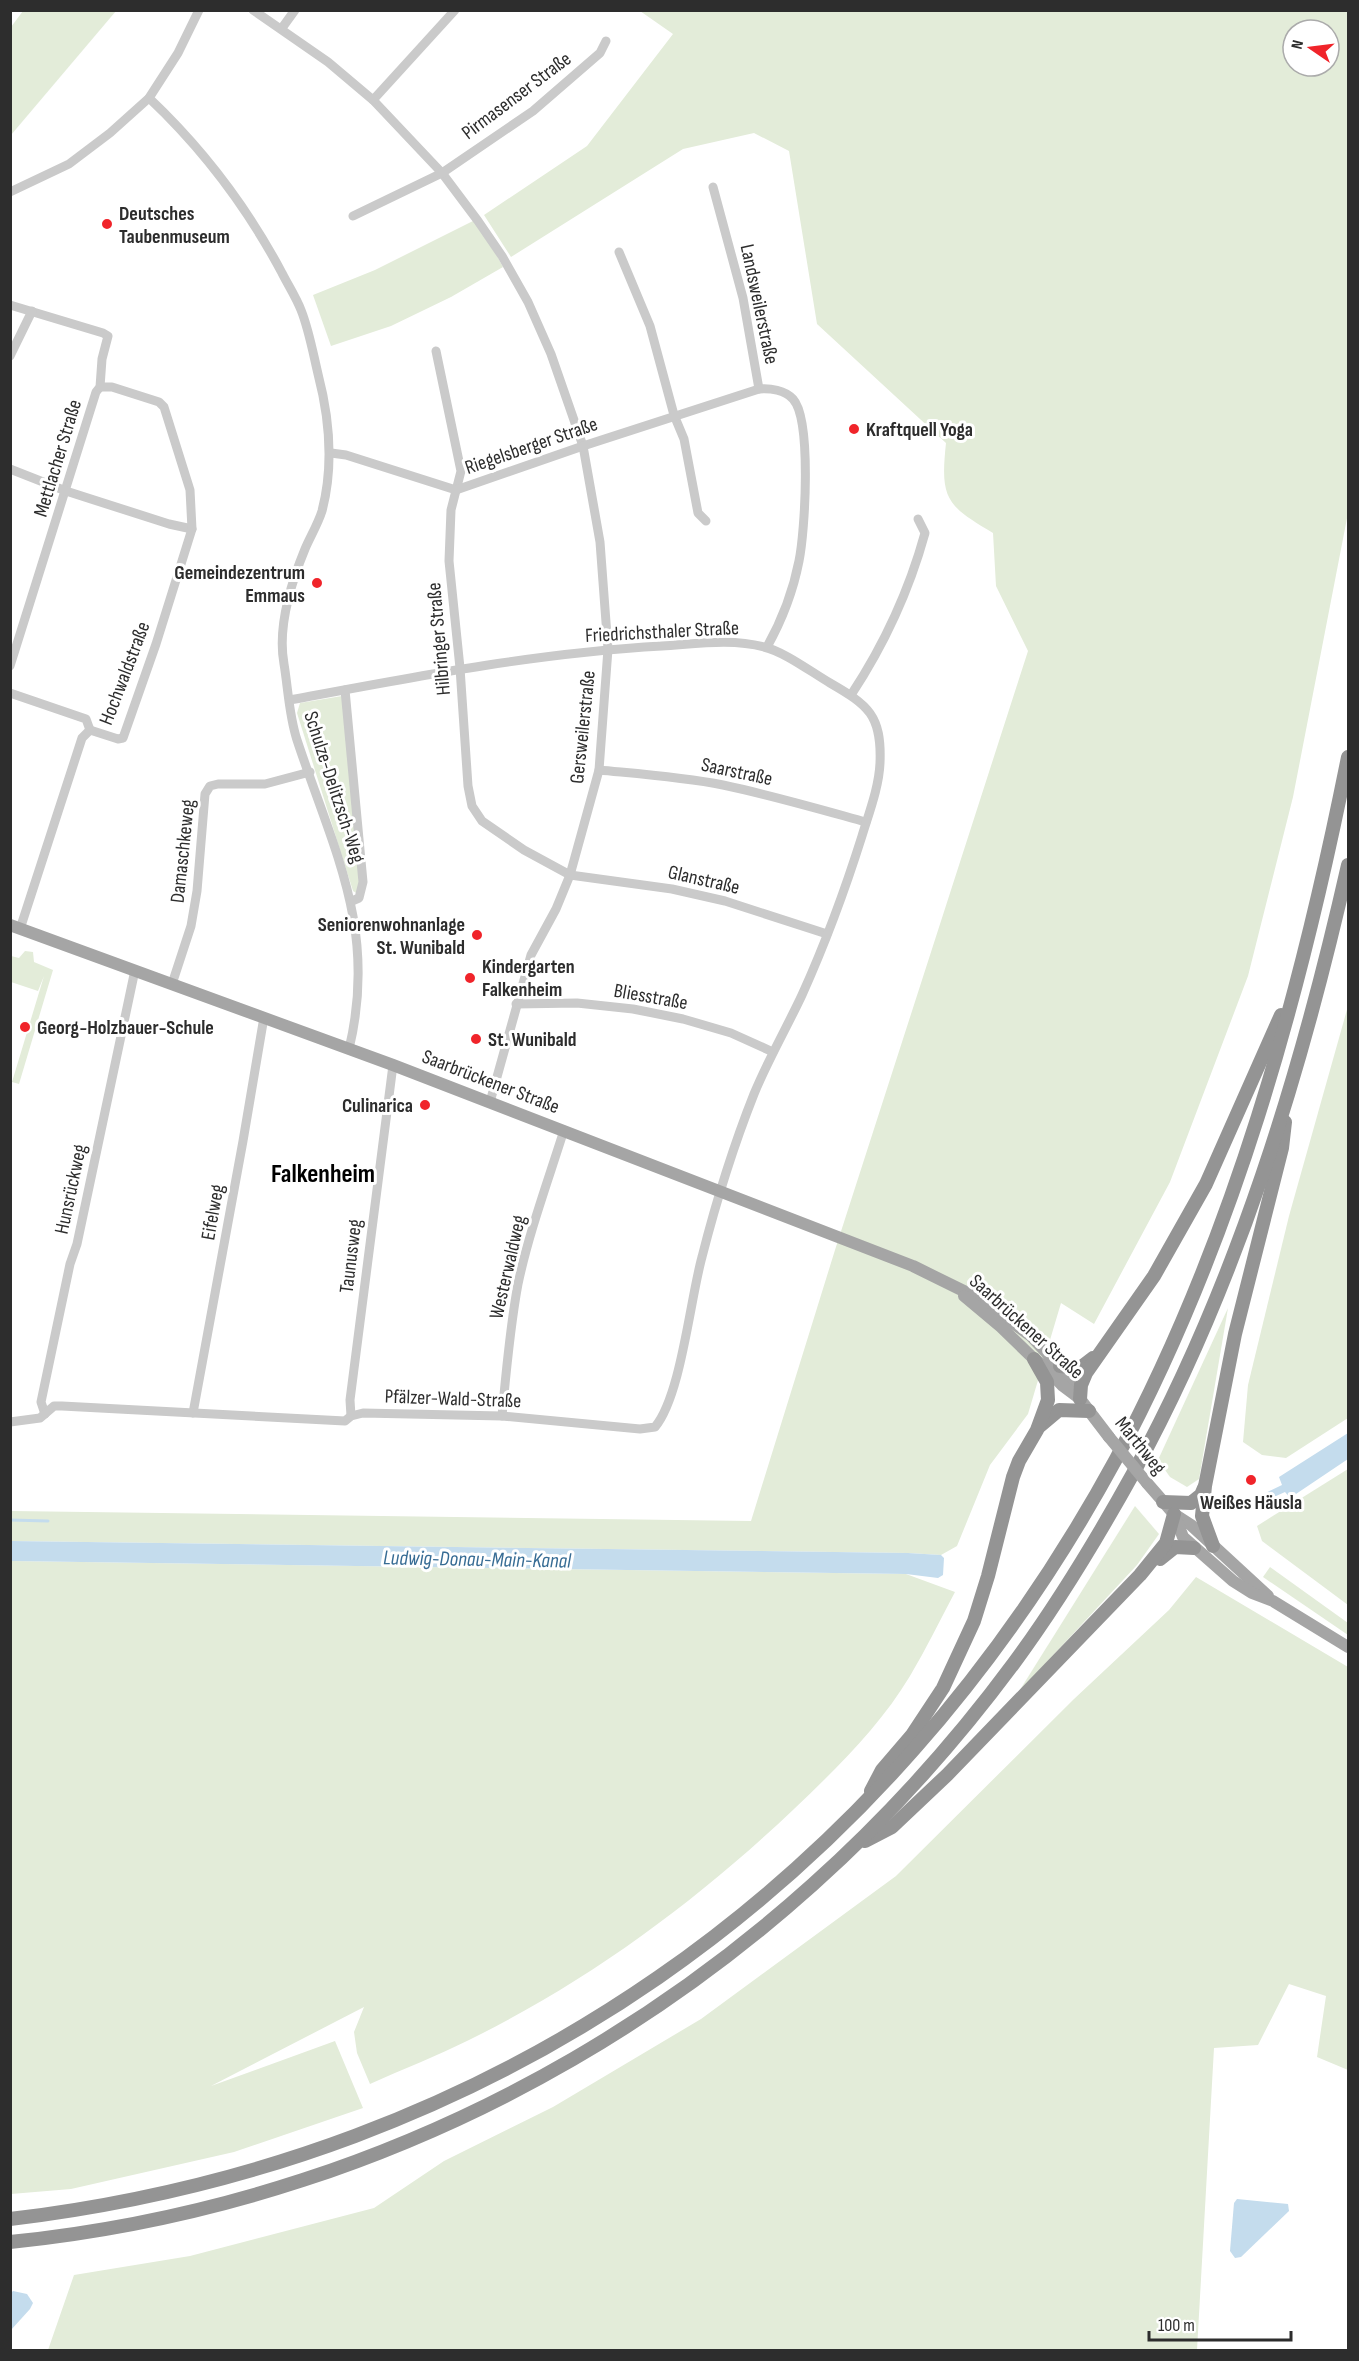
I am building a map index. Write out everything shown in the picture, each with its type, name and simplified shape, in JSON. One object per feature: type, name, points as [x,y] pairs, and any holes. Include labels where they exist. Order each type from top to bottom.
[{"type":"highway","points":[[10,2219],[80,2209],[163,2193],[268,2166],[386,2124],[496,2075],[594,2019],[687,1957],[786,1878],[865,1804],[951,1708],[1007,1635],[1064,1548],[1120,1450],[1184,1315],[1224,1214],[1264,1095],[1296,983],[1327,859],[1348,758]]},
{"type":"highway","points":[[10,2242],[113,2229],[233,2201],[350,2165],[448,2126],[580,2057],[660,2006],[749,1939],[853,1847],[918,1780],[989,1696],[1045,1618],[1106,1522],[1152,1437],[1205,1321],[1240,1235],[1289,1089],[1317,994],[1348,865]]},
{"type":"highway","points":[[1080,1399],[1082,1379],[1154,1276],[1206,1184],[1296,983]]},
{"type":"highway","points":[[1216,1549],[1202,1516],[1205,1486],[1237,1324],[1282,1148],[1289,1089]]},
{"type":"highway","points":[[1060,1366],[1080,1368],[1101,1350]]},
{"type":"highway","points":[[865,1804],[882,1770],[922,1721],[958,1660],[974,1621],[1013,1477],[1047,1407],[1049,1392],[1047,1382],[1034,1359]]},
{"type":"highway","points":[[1037,1430],[1059,1410],[1089,1411]]},
{"type":"highway","points":[[1163,1502],[1191,1503],[1201,1495],[1205,1486]]},
{"type":"highway","points":[[853,1847],[892,1827],[947,1775],[1140,1575],[1166,1543],[1174,1514]]},
{"type":"highway","points":[[1140,1575],[1172,1549],[1179,1546],[1194,1548]]},
{"type":"main road","name":"Saarbrückener Straße","points":[[15,927],[393,1065],[896,1259],[980,1299],[1006,1316],[1038,1342],[1071,1378],[1080,1399]]},
{"type":"main road","name":"Saarbrückener Straße","points":[[952,1285],[1080,1399]]},
{"type":"main road","name":"Marthweg","points":[[1080,1399],[1163,1502],[1216,1549],[1230,1571],[1252,1593],[1273,1601],[1348,1647]]},
{"type":"main road","name":"Marthweg","points":[[1174,1514],[1183,1537],[1210,1562],[1230,1571]]},
{"type":"street","points":[[10,192],[69,164],[110,133],[149,98],[178,53],[199,10]]},
{"type":"street","points":[[254,10],[328,62],[373,99],[442,172]]},
{"type":"street","points":[[282,28],[295,10]]},
{"type":"street","points":[[373,99],[455,10]]},
{"type":"street","name":"Pirmasenser Straße","points":[[353,216],[442,172],[533,111],[600,53],[606,41]]},
{"type":"street","name":"Schulze-Delitzsch-Weg","points":[[149,98],[199,149],[269,248],[299,306],[325,403],[331,453],[321,512],[292,581],[284,621],[283,659],[296,738],[310,772],[352,901],[358,980],[356,1011],[349,1049]]},
{"type":"street","name":"Gersweilerstraße","points":[[442,172],[502,256],[551,354],[583,446],[600,542],[608,649],[599,770],[570,875],[556,909],[531,956],[490,1102]]},
{"type":"street","name":"Landsweilerstraße","points":[[713,187],[743,298],[759,389],[768,388],[787,394],[800,409],[802,423],[806,496],[804,531],[793,586],[776,631],[767,647]]},
{"type":"street","points":[[619,252],[650,326],[674,415],[686,447],[698,513],[706,521]]},
{"type":"street","name":"Mettlacher Straße","points":[[10,305],[108,336],[102,359],[100,387],[96,392],[10,666]]},
{"type":"street","points":[[10,356],[32,311]]},
{"type":"street","name":"Hilbringer Straße","points":[[436,351],[460,471],[451,510],[449,561],[460,668],[468,786],[472,806],[482,821],[524,850],[570,875]]},
{"type":"street","name":"Hochwaldstraße","points":[[15,927],[82,738],[90,730],[118,739],[123,738],[156,644],[192,529],[190,490],[164,408],[159,402],[112,387],[100,387]]},
{"type":"street","name":"Riegelsberger Straße","points":[[331,453],[346,454],[456,490],[674,415],[759,389]]},
{"type":"street","points":[[10,469],[169,524],[192,529]]},
{"type":"street","points":[[851,695],[886,635],[918,558],[925,533],[918,519]]},
{"type":"street","name":"Friedrichsthaler Straße","points":[[290,700],[460,668],[608,649],[727,642],[767,647],[865,705],[873,715],[880,745],[878,775],[866,822],[851,872],[827,934],[743,1122],[721,1191]]},
{"type":"street","name":"Schulze-Delitzsch-Weg","points":[[345,690],[363,882],[359,898],[352,901]]},
{"type":"street","points":[[10,693],[86,719],[90,730]]},
{"type":"street","name":"Saarstraße","points":[[599,770],[674,777],[722,785],[777,797],[866,822]]},
{"type":"street","name":"Damaschkeweg","points":[[172,984],[191,926],[197,891],[205,794],[210,786],[265,784],[310,772]]},
{"type":"street","name":"Glanstraße","points":[[570,875],[672,889],[725,901],[827,934]]},
{"type":"street","name":"Hunsrückweg","points":[[45,1414],[41,1402],[43,1392],[135,970]]},
{"type":"street","name":"Bliesstraße","points":[[516,1004],[577,1003],[633,1009],[682,1019],[731,1033],[773,1052]]},
{"type":"street","name":"Eifelweg","points":[[193,1413],[264,1017]]},
{"type":"street","name":"Taunusweg","points":[[351,1416],[350,1400],[393,1065]]},
{"type":"street","name":"Westerwaldweg","points":[[502,1416],[509,1338],[518,1284],[539,1206],[564,1130]]},
{"type":"street","name":"Pfälzer-Wald-Straße","points":[[10,1422],[40,1418],[54,1406],[62,1406],[345,1421],[351,1416],[363,1413],[418,1413],[502,1416],[640,1429],[655,1427],[663,1417],[667,1406],[684,1343],[702,1256],[721,1191]]},
{"type":"green space","points":[[23,11],[116,11],[11,135],[11,27]]},
{"type":"green space","points":[[640,11],[1348,11],[1348,513],[1293,797],[1248,976],[1170,1182],[1094,1324],[1061,1303],[1028,1414],[990,1465],[957,1546],[941,1555],[11,1541],[11,1511],[751,1521],[835,1250],[1028,651],[996,586],[993,533],[956,507],[946,489],[944,462],[946,443],[817,324],[789,151],[754,133],[683,149],[511,257],[484,215],[587,146],[673,34]]},
{"type":"green space","points":[[477,219],[503,267],[451,297],[391,326],[331,346],[313,295],[375,270]]},
{"type":"green space","points":[[342,696],[361,890],[358,894],[353,891],[297,713],[300,703]]},
{"type":"green space","points":[[25,951],[33,952],[34,962],[53,970],[19,1084],[12,1082],[44,976],[38,991],[11,982],[11,956],[19,958]]},
{"type":"green space","points":[[1348,1006],[1348,1418],[1286,1458],[1262,1455],[1243,1442],[1248,1385],[1289,1216]]},
{"type":"green space","points":[[1228,1308],[1199,1479],[1187,1487],[1170,1477],[1158,1460]]},
{"type":"green space","points":[[1348,1469],[1348,1605],[1262,1541],[1257,1526]]},
{"type":"green space","points":[[1135,1506],[1159,1534],[1137,1565],[1018,1693]]},
{"type":"green space","points":[[11,1561],[906,1574],[955,1592],[922,1655],[898,1694],[871,1730],[841,1763],[794,1809],[719,1876],[640,1937],[557,1992],[445,2052],[370,2084],[357,2053],[354,2032],[364,2007],[211,2086],[335,2041],[363,2108],[234,2152],[71,2189],[11,2194]]},
{"type":"green space","points":[[1270,1567],[1348,1623],[1348,1635],[1263,1577]]},
{"type":"green space","points":[[1196,1577],[1348,1667],[1348,2070],[1317,2057],[1326,1996],[1289,1984],[1258,2045],[1214,2048],[1197,2350],[48,2350],[74,2275],[190,2256],[374,2208],[444,2161],[553,2107],[701,2019],[896,1876],[1074,1699],[1169,1610]]},
{"type":"water","points":[[1348,1433],[1348,1459],[1290,1498],[1285,1492],[1250,1508],[1247,1502],[1282,1485],[1279,1477]]},
{"type":"water","name":"Ludwig-Donau-Main-Kanal","points":[[11,1541],[908,1553],[941,1555],[944,1558],[943,1575],[938,1578],[906,1574],[11,1561]]},
{"type":"water","points":[[1237,2199],[1288,2204],[1289,2211],[1241,2257],[1235,2258],[1230,2251],[1234,2203]]},
{"type":"water","points":[[13,2291],[27,2294],[33,2303],[11,2330],[11,2293]]},
{"type":"waterway","points":[[10,1520],[48,1521]]},
{"type":"place","name":"Deutsches Taubenmuseum","points":[[107,224]]},
{"type":"place","name":"Kraftquell Yoga","points":[[854,429]]},
{"type":"place","name":"Gemeindezentrum Emmaus","points":[[317,583]]},
{"type":"place","name":"Seniorenwohnanlage St. Wunibald","points":[[477,935]]},
{"type":"place","name":"Kindergarten Falkenheim","points":[[470,978]]},
{"type":"place","name":"Georg-Holzbauer-Schule","points":[[25,1027]]},
{"type":"place","name":"St. Wunibald","points":[[476,1039]]},
{"type":"place","name":"Culinarica","points":[[425,1105]]},
{"type":"place","name":"Weißes Häusla","points":[[1251,1480]]},
{"type":"district","name":"Falkenheim","points":[[323,1173]]}]
